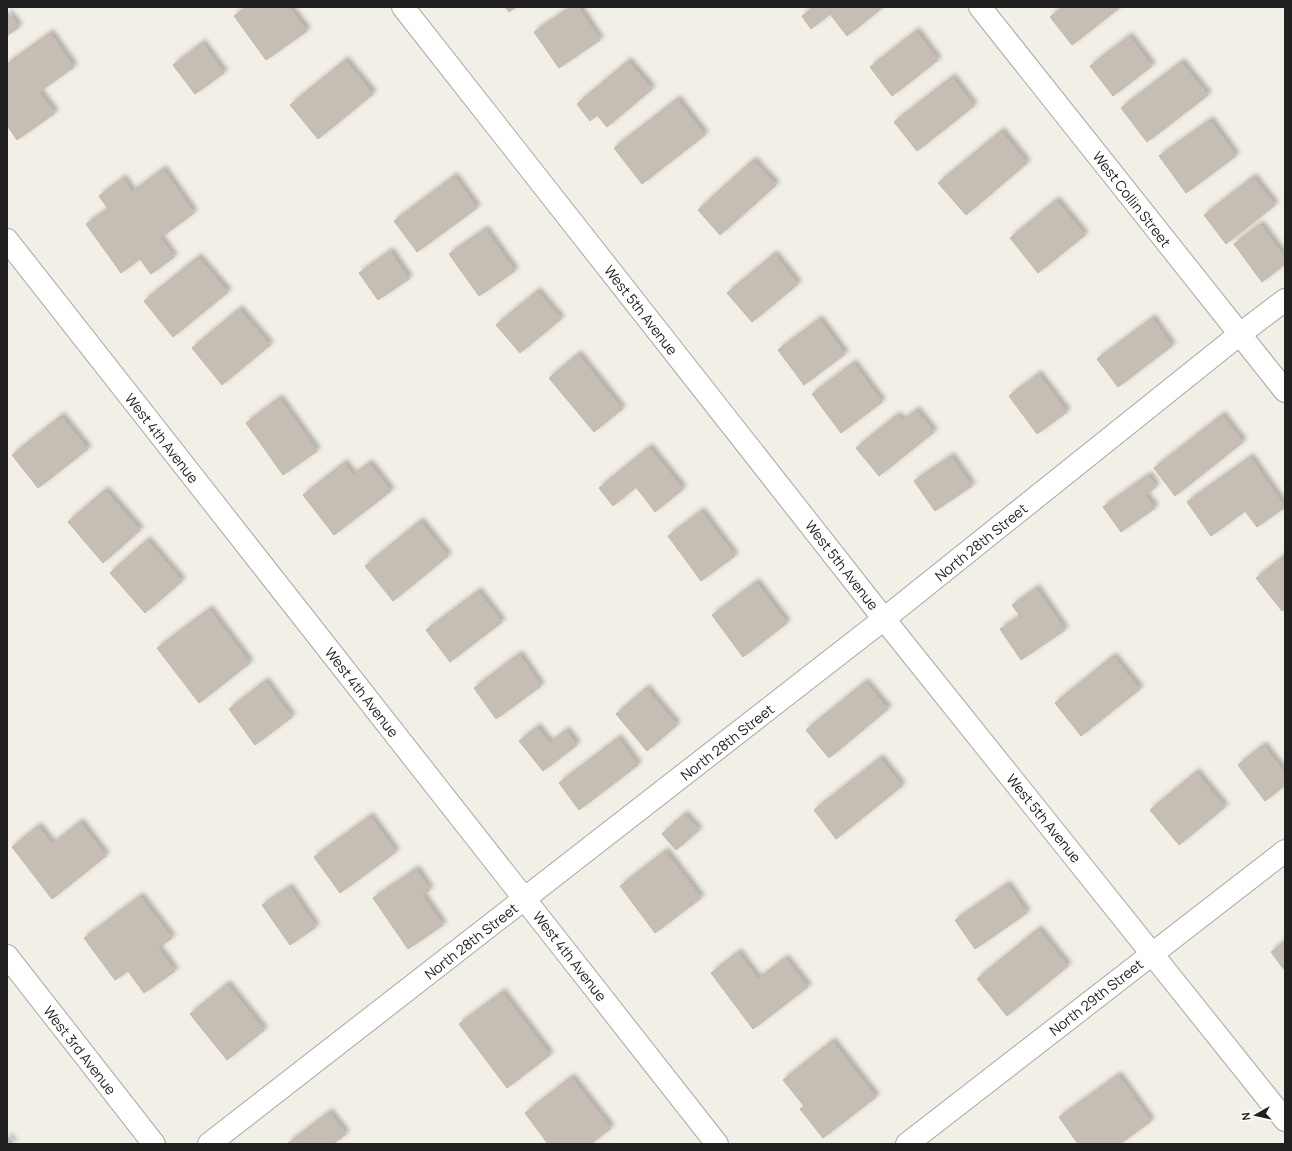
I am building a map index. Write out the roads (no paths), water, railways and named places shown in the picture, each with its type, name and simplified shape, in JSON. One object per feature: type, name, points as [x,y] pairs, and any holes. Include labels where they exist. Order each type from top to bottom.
[{"type":"street","name":"West 5th Avenue","points":[[403,7],[884,619],[1285,1120]]},
{"type":"street","name":"West Collin Street","points":[[980,7],[1285,391]]},
{"type":"street","name":"West 4th Avenue","points":[[7,240],[717,1144]]},
{"type":"street","name":"North 28th Street","points":[[209,1144],[884,619],[1240,334],[1285,300]]},
{"type":"street","name":"North 29th Street","points":[[907,1144],[1285,851]]},
{"type":"street","name":"West 3rd Avenue","points":[[7,956],[154,1144]]}]
